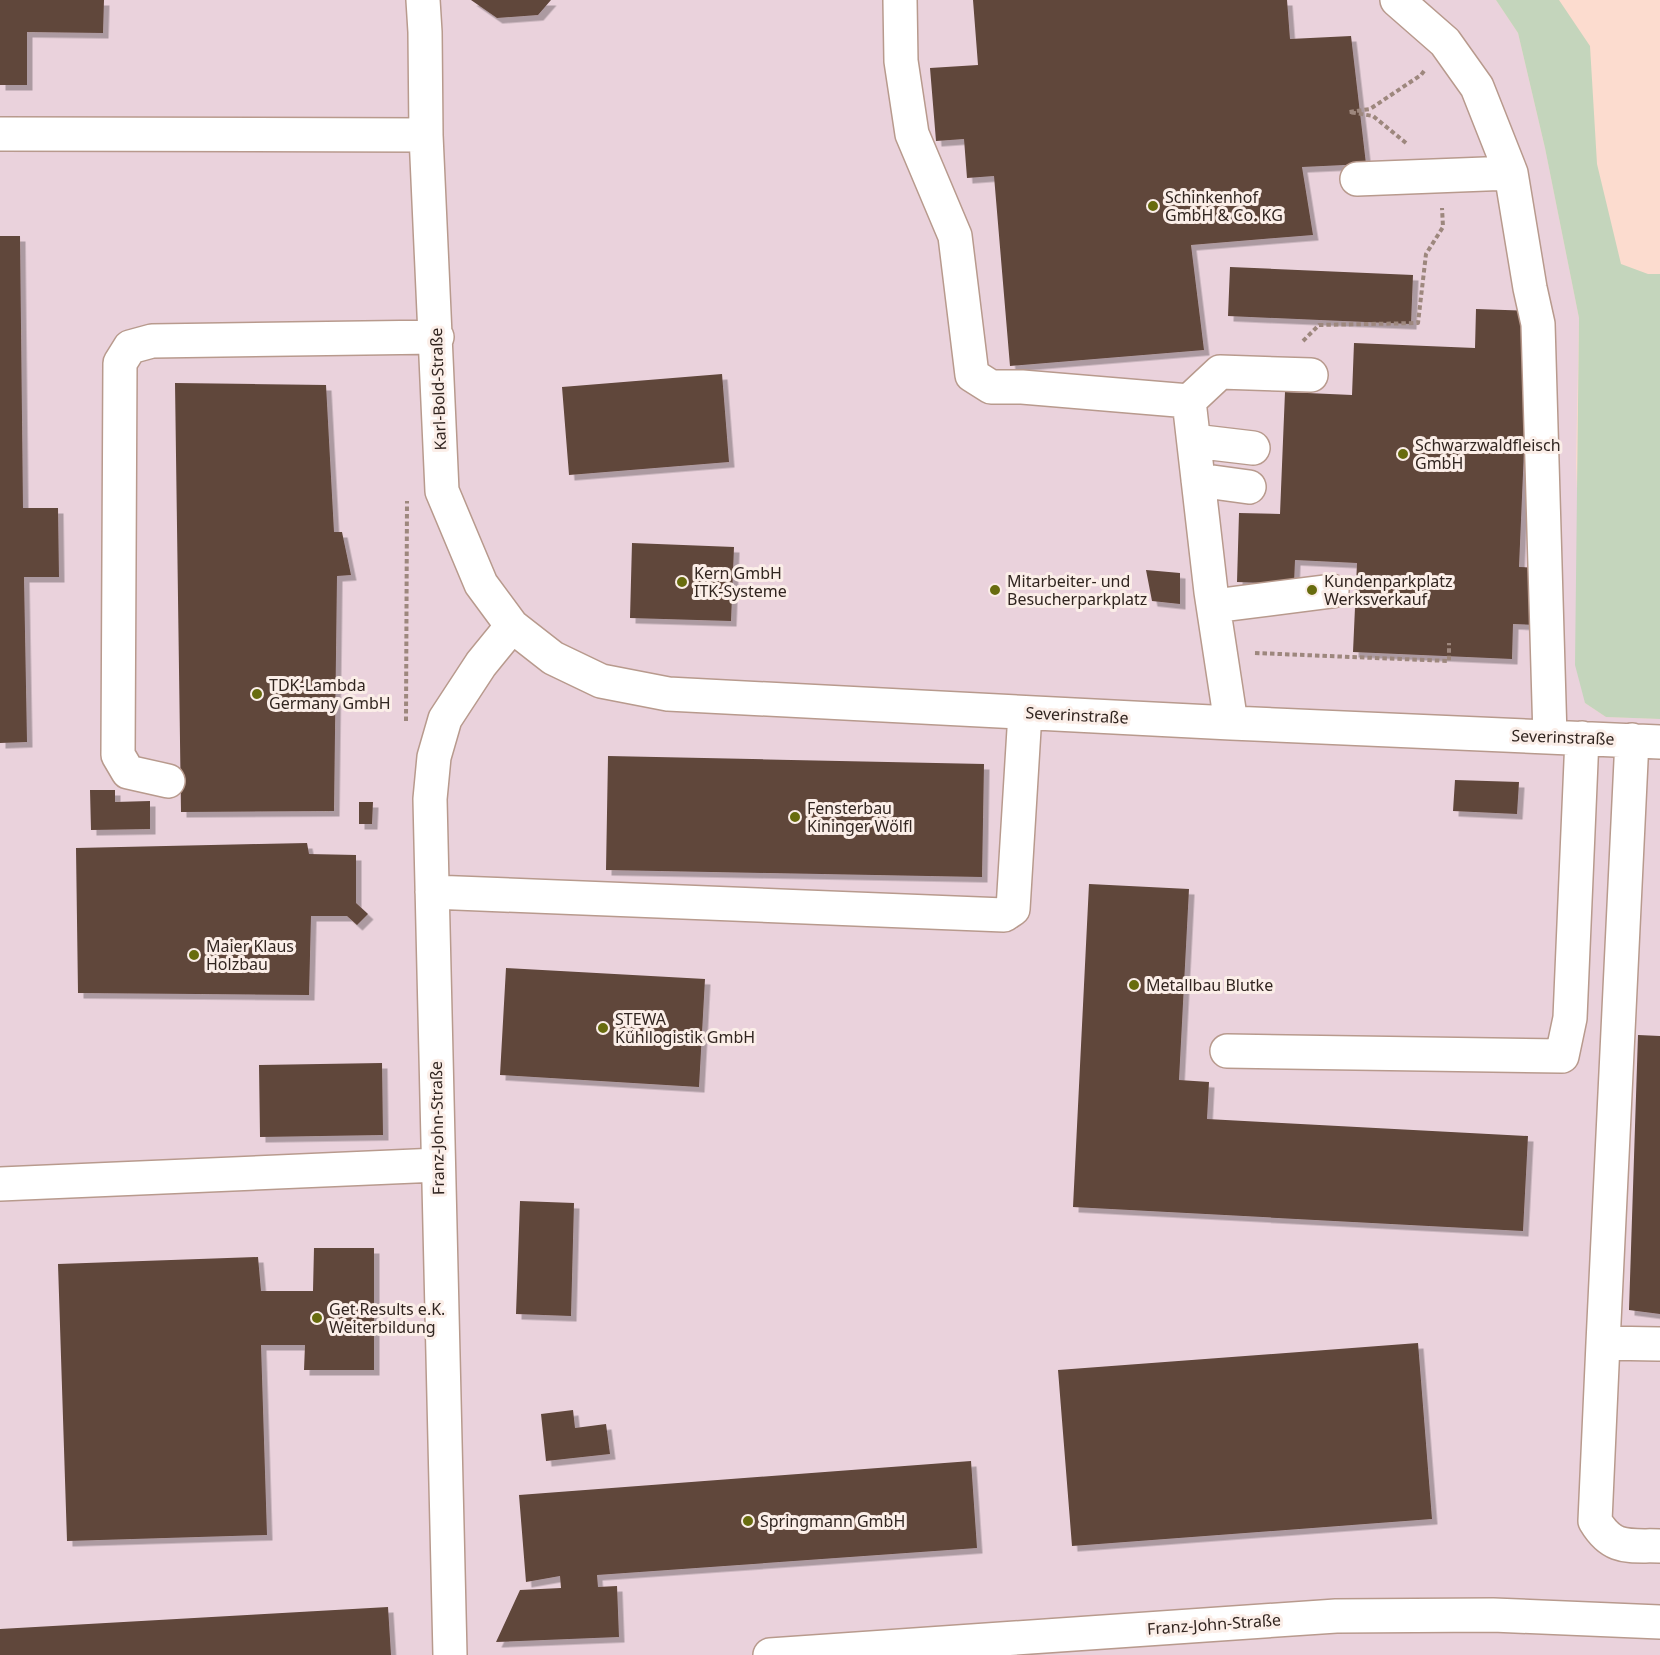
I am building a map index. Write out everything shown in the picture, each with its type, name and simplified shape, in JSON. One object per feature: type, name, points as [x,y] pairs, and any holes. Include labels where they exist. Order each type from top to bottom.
[{"type":"street","name":"Karl-Bold-Straße","points":[[423,0],[426,32],[426,135],[442,490],[482,584],[512,626]]},
{"type":"street","points":[[900,0],[901,61],[912,134],[955,236],[972,375],[991,387],[1022,387],[1189,401],[1220,372],[1311,375]]},
{"type":"street","points":[[1227,1051],[1562,1056],[1570,1018],[1566,738],[1539,324],[1530,288],[1511,174],[1477,87],[1445,42],[1397,0]]},
{"type":"street","points":[[1434,0],[1445,42]]},
{"type":"street","points":[[0,134],[426,135]]},
{"type":"street","points":[[1357,179],[1511,174]]},
{"type":"street","points":[[168,782],[128,772],[118,755],[120,363],[130,347],[152,341],[436,337]]},
{"type":"street","points":[[1189,401],[1231,723]]},
{"type":"street","points":[[1196,461],[1251,468]]},
{"type":"street","points":[[1214,606],[1332,591]]},
{"type":"street","name":"Severinstraße","points":[[512,626],[553,658],[601,681],[668,694],[1231,723],[1646,741]]},
{"type":"street","name":"Franz-John-Straße","points":[[450,1655],[430,799],[434,757],[445,719],[481,664],[512,626]]},
{"type":"street","points":[[432,892],[1004,915],[1013,909],[1025,713]]},
{"type":"street","points":[[1646,741],[1603,1343],[1595,1521],[1604,1535],[1619,1545],[1660,1546]]},
{"type":"street","points":[[0,1184],[438,1165]]},
{"type":"street","points":[[1603,1343],[1658,1344]]},
{"type":"street","name":"Franz-John-Straße","points":[[770,1655],[1336,1616],[1493,1615],[1660,1622]]},
{"type":"path","points":[[1271,374],[1319,325],[1418,323],[1426,254],[1443,227],[1435,176],[1407,144],[1374,116],[1349,112],[1370,109],[1422,75],[1445,42]]},
{"type":"path","points":[[1221,652],[1449,661],[1449,644]]},
{"type":"shaded area","points":[[0,0],[1496,0],[1518,33],[1545,148],[1579,318],[1576,464],[1585,703],[1606,717],[1660,719],[1660,1655],[0,1655]]},
{"type":"green space","points":[[1496,0],[1559,0],[1590,46],[1597,164],[1621,264],[1648,274],[1660,274],[1660,719],[1606,717],[1585,703],[1575,665],[1579,318],[1545,148],[1518,33]]},
{"type":"building","points":[[0,0],[104,0],[103,33],[27,32],[27,85],[0,85]]},
{"type":"building","points":[[471,0],[551,0],[538,15],[497,18]]},
{"type":"building","name":"Schinkenhof GmbH & Co. KG","points":[[973,0],[1287,0],[1290,39],[1351,36],[1366,164],[1302,167],[1313,235],[1191,245],[1204,350],[1010,366],[994,176],[967,178],[964,139],[936,141],[930,68],[978,65]]},
{"type":"building","points":[[0,236],[20,236],[23,508],[58,508],[59,577],[24,577],[27,742],[0,743]]},
{"type":"building","points":[[1230,267],[1413,275],[1411,324],[1228,316]]},
{"type":"building","name":"Schwarzwaldfleisch GmbH","points":[[1476,309],[1530,311],[1519,567],[1540,568],[1538,625],[1513,624],[1512,659],[1353,652],[1357,563],[1295,560],[1294,584],[1237,582],[1239,513],[1280,514],[1285,392],[1352,395],[1354,343],[1475,348]]},
{"type":"building","points":[[722,374],[729,462],[569,475],[562,387]]},
{"type":"building","name":"TDK-Lambda Germany GmbH","points":[[175,383],[326,385],[334,532],[342,532],[351,575],[337,576],[334,811],[181,812]]},
{"type":"building","name":"Kern GmbH ITK-Systeme","points":[[632,543],[734,547],[731,621],[630,618]]},
{"type":"building","points":[[1146,570],[1180,573],[1180,604],[1152,601]]},
{"type":"building","name":"Fensterbau Kininger Wölfl","points":[[608,756],[984,764],[982,877],[606,870]]},
{"type":"building","points":[[1455,780],[1519,782],[1517,814],[1453,811]]},
{"type":"building","points":[[90,790],[115,790],[115,802],[150,801],[150,829],[91,830]]},
{"type":"building","points":[[359,802],[373,802],[372,824],[359,824]]},
{"type":"building","name":"Maier Klaus Holzbau","points":[[307,843],[309,854],[356,855],[356,903],[368,914],[357,925],[347,916],[311,916],[309,995],[78,993],[76,848]]},
{"type":"building","name":"Metallbau Blutke","points":[[1089,884],[1189,889],[1179,1080],[1209,1082],[1207,1119],[1528,1136],[1523,1231],[1073,1207]]},
{"type":"building","name":"STEWA Kühllogistik GmbH","points":[[506,968],[705,979],[699,1087],[500,1075]]},
{"type":"building","points":[[1638,1035],[1660,1036],[1660,1314],[1629,1310]]},
{"type":"building","points":[[382,1063],[383,1135],[260,1137],[259,1065]]},
{"type":"building","points":[[520,1201],[574,1203],[571,1316],[516,1314]]},
{"type":"building","points":[[314,1248],[374,1248],[374,1370],[304,1370],[305,1345],[261,1345],[267,1535],[67,1541],[58,1264],[258,1257],[261,1291],[313,1291]]},
{"type":"building","points":[[1418,1343],[1432,1519],[1072,1546],[1058,1370]]},
{"type":"building","points":[[573,1410],[575,1428],[606,1424],[610,1454],[546,1461],[541,1414]]},
{"type":"building","name":"Springmann GmbH","points":[[971,1461],[977,1548],[597,1575],[598,1587],[617,1586],[619,1637],[496,1642],[520,1590],[561,1588],[560,1576],[526,1582],[519,1495]]},
{"type":"building","points":[[388,1607],[391,1655],[0,1655],[0,1629]]},
{"type":"place","name":"Schinkenhof GmbH & Co. KG","points":[[1153,206]]},
{"type":"place","name":"Schwarzwaldfleisch GmbH","points":[[1403,454]]},
{"type":"place","name":"Kern GmbH ITK-Systeme","points":[[682,582]]},
{"type":"place","name":"Mitarbeiter- und Besucherparkplatz","points":[[995,590]]},
{"type":"place","name":"Kundenparkplatz Werksverkauf","points":[[1312,590]]},
{"type":"place","name":"TDK-Lambda Germany GmbH","points":[[257,694]]},
{"type":"place","name":"Fensterbau Kininger Wölfl","points":[[795,817]]},
{"type":"place","name":"Maier Klaus Holzbau","points":[[194,955]]},
{"type":"place","name":"Metallbau Blutke","points":[[1134,985]]},
{"type":"place","name":"STEWA Kühllogistik GmbH","points":[[603,1028]]},
{"type":"place","name":"Get Results e.K. Weiterbildung","points":[[317,1318]]},
{"type":"place","name":"Springmann GmbH","points":[[748,1521]]}]
